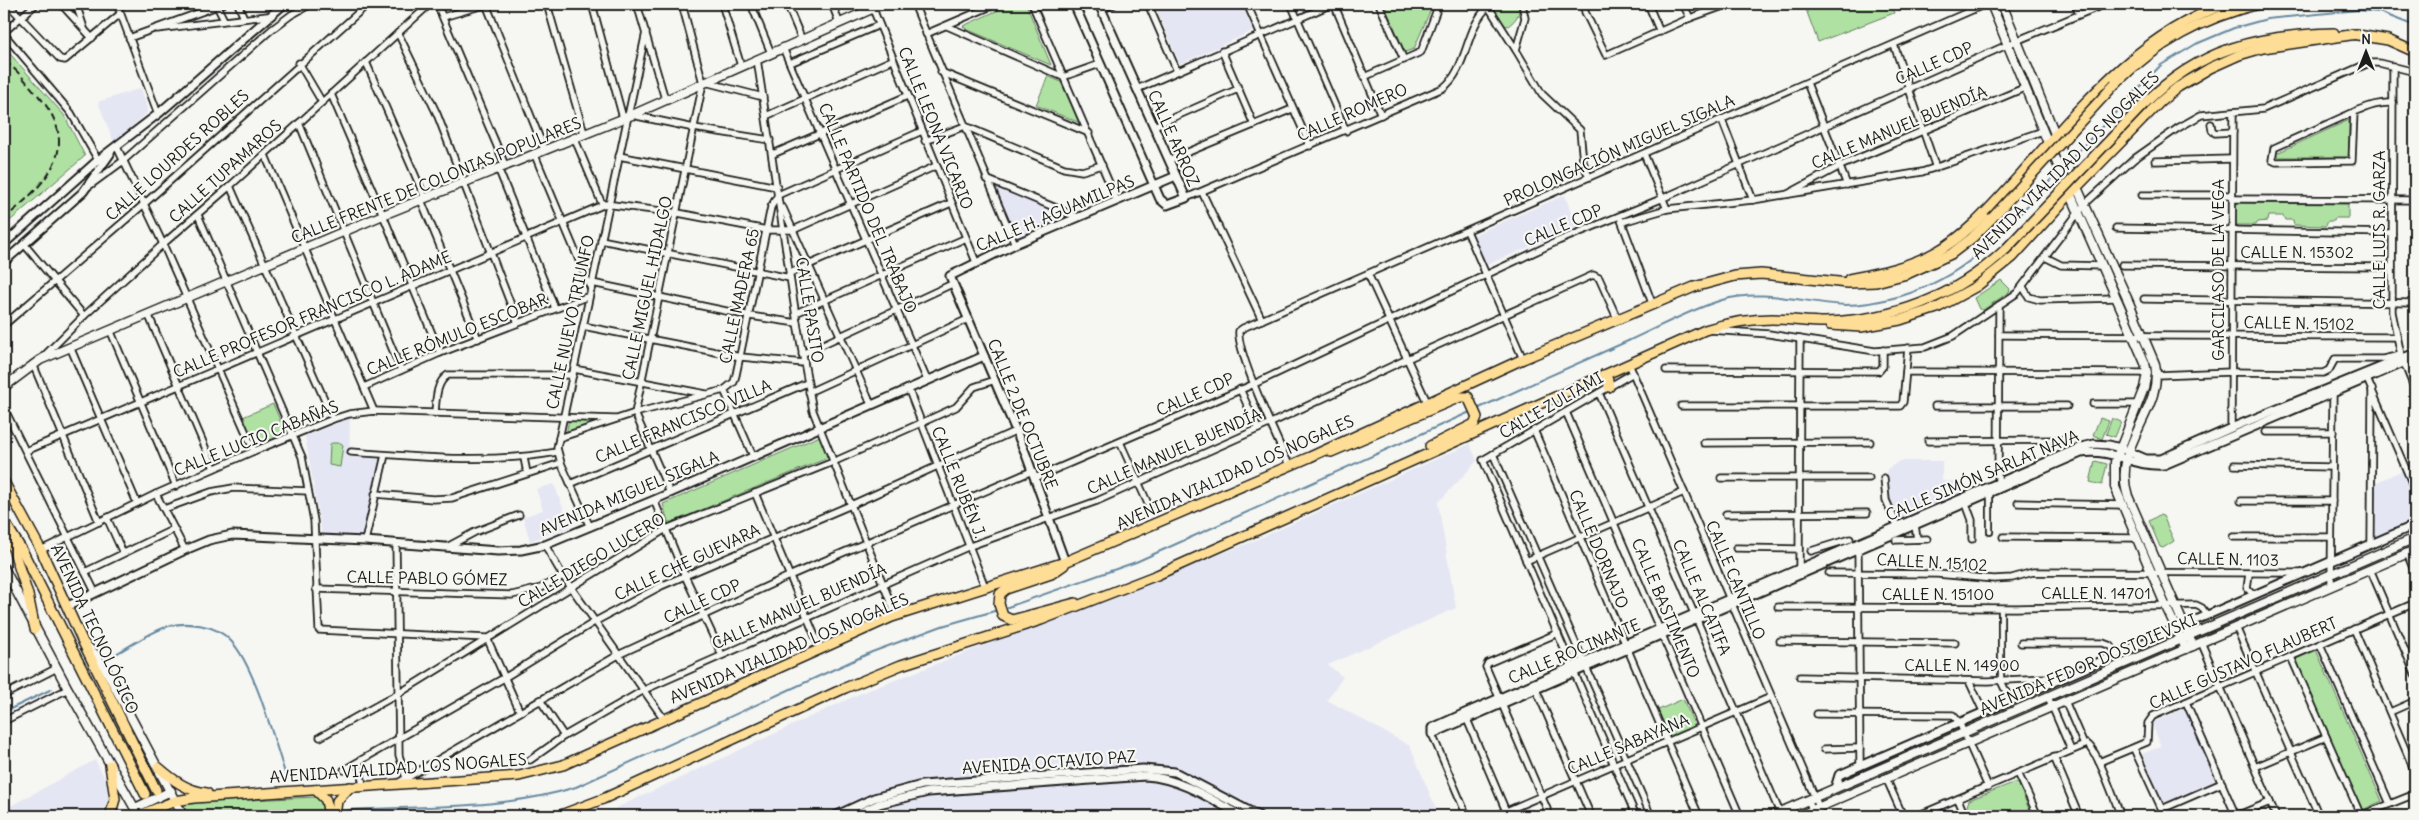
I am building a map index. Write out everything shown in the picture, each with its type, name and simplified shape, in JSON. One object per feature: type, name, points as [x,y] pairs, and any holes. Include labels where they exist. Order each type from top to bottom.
[{"type":"main road","name":"CALLE FRENTE DE COLONIAS POPULARES","points":[[4,387],[36,362],[71,349],[462,182],[627,117],[802,40],[872,6],[882,4]]},
{"type":"main road","points":[[1991,4],[2048,143],[2073,188],[2085,204],[2144,336],[2157,375],[2152,394],[2114,476],[2115,487],[2166,607],[2180,627],[2190,647]]},
{"type":"main road","points":[[2002,4],[2055,134],[2080,211],[2147,372],[2144,388],[2123,454],[2123,478],[2125,488],[2176,606],[2180,627]]},
{"type":"main road","points":[[1834,282],[1903,267],[1937,252],[1964,233],[1986,212],[2055,134],[2133,56],[2165,33],[2226,4]]},
{"type":"main road","name":"AVENIDA VIALIDAD LOS NOGALES","points":[[138,814],[175,801],[227,795],[520,776],[544,771],[563,765],[820,648],[896,616],[1065,562],[1310,457],[1523,359],[1652,303],[1694,287],[1735,276],[1777,275],[1834,282],[1876,282],[1907,274],[1951,254],[1972,238],[2115,84],[2136,64],[2181,32],[2229,12],[2259,4]]},
{"type":"main road","points":[[1823,322],[1834,327],[1844,328],[1879,326],[1916,315],[1959,297],[1995,273],[2013,257],[2073,188],[2160,102],[2178,87],[2210,68],[2239,55],[2263,48],[2357,34]]},
{"type":"main road","name":"AVENIDA VIALIDAD LOS NOGALES","points":[[558,816],[603,799],[845,688],[901,665],[1093,601],[1237,540],[1705,330],[1749,320],[1823,322],[1858,320],[1888,315],[1917,306],[1963,283],[1989,266],[2168,81],[2189,66],[2234,46],[2251,41],[2285,36],[2357,34],[2388,40],[2415,52]]},
{"type":"main road","points":[[2029,97],[2038,94]]},
{"type":"main road","points":[[1603,375],[1608,380],[1608,387]]},
{"type":"main road","points":[[1310,457],[1348,447],[1460,398],[1469,398],[1477,416],[1471,427],[1360,479],[1335,496]]},
{"type":"main road","name":"AVENIDA TECNOLÓGICO","points":[[4,482],[41,550],[83,642],[156,790]]},
{"type":"main road","points":[[4,521],[28,595],[35,629]]},
{"type":"main road","name":"AVENIDA TECNOLÓGICO","points":[[4,521],[23,552],[145,794]]},
{"type":"main road","name":"AVENIDA FEDOR DOSTOIEVSKI","points":[[1771,816],[2415,538]]},
{"type":"main road","name":"AVENIDA FEDOR DOSTOIEVSKI","points":[[1799,816],[1816,811],[1886,778],[2415,550]]},
{"type":"main road","points":[[1065,562],[1061,568],[1051,574],[1006,589],[999,597],[1004,616],[1012,620],[1059,606],[1093,601]]},
{"type":"main road","points":[[4,568],[35,629],[138,814],[171,791]]},
{"type":"main road","points":[[83,642],[96,655],[106,670],[171,791],[182,816]]},
{"type":"main road","points":[[110,765],[115,799],[110,816]]},
{"type":"main road","points":[[158,767],[174,781],[198,792],[227,795]]},
{"type":"main road","points":[[336,816],[337,801],[350,787]]},
{"type":"main road","points":[[316,790],[326,800],[329,816]]},
{"type":"street","points":[[8,4],[60,59],[67,59],[120,14]]},
{"type":"street","points":[[36,4],[4,33],[70,113],[98,160]]},
{"type":"street","points":[[61,4],[92,38]]},
{"type":"street","points":[[76,4],[85,30]]},
{"type":"street","points":[[117,4],[158,114]]},
{"type":"street","points":[[238,4],[244,18]]},
{"type":"street","points":[[4,244],[98,160],[158,114],[284,4]]},
{"type":"street","points":[[4,262],[271,30],[291,15],[311,4]]},
{"type":"street","name":"CALLE LOURDES ROBLES","points":[[4,325],[144,204],[368,4]]},
{"type":"street","name":"CALLE TUPAMAROS","points":[[36,362],[163,244],[198,215],[430,4]]},
{"type":"street","points":[[437,4],[555,308]]},
{"type":"street","points":[[443,18],[487,4],[544,149]]},
{"type":"street","points":[[547,4],[584,133]]},
{"type":"street","points":[[592,4],[627,117],[770,140]]},
{"type":"street","points":[[637,4],[666,99]]},
{"type":"street","points":[[682,4],[704,82],[763,97]]},
{"type":"street","points":[[722,4],[741,66]]},
{"type":"street","points":[[751,4],[771,53]]},
{"type":"street","points":[[787,4],[802,40]]},
{"type":"street","points":[[832,4],[839,22]]},
{"type":"street","points":[[914,4],[986,179],[1015,244]]},
{"type":"street","points":[[926,34],[996,4]]},
{"type":"street","points":[[1032,4],[1089,132],[1117,201]]},
{"type":"street","name":"CALLE ARROZ","points":[[1074,4],[1153,185],[1164,204],[1170,205],[1186,198],[1100,6]]},
{"type":"street","points":[[1100,6],[1114,4]]},
{"type":"street","points":[[1148,4],[1177,71]]},
{"type":"street","points":[[1247,4],[1310,146]]},
{"type":"street","points":[[1291,4],[1346,130]]},
{"type":"street","points":[[1137,89],[1260,34],[1333,4],[1381,115]]},
{"type":"street","points":[[1379,4],[1404,60]]},
{"type":"street","points":[[1364,77],[1404,60],[1422,49],[1439,4]]},
{"type":"street","points":[[1590,4],[1584,6],[1585,12],[1604,54],[1611,54],[1690,18],[1728,4]]},
{"type":"street","points":[[1648,4],[1660,32]]},
{"type":"street","points":[[1683,4],[1690,18]]},
{"type":"street","name":"PROLONGACIÓN MIGUEL SIGALA","points":[[1288,465],[1254,384],[1238,337],[1239,331],[1243,328],[1986,4]]},
{"type":"street","points":[[2075,4],[2079,14]]},
{"type":"street","name":"CALLE CDP","points":[[398,783],[620,654],[789,576],[953,505],[1120,442],[1254,384],[1486,274],[1661,199],[2016,41],[2105,4]]},
{"type":"street","points":[[129,38],[220,5],[224,20]]},
{"type":"street","name":"CALLE LEONA VICARIO","points":[[872,6],[892,60],[976,262]]},
{"type":"street","points":[[1487,6],[1542,94],[1580,130],[1582,162],[1589,178]]},
{"type":"street","name":"CALLE ROMERO","points":[[1186,198],[1310,146],[1450,83],[1480,16],[1487,6]]},
{"type":"street","points":[[1516,50],[1525,18],[1524,6]]},
{"type":"street","points":[[157,29],[268,16]]},
{"type":"street","points":[[790,63],[879,25]]},
{"type":"street","points":[[947,26],[1063,77],[1100,64]]},
{"type":"street","points":[[398,32],[437,114],[489,253],[518,323]]},
{"type":"street","name":"CALLE NUEVO TRIUNFO","points":[[590,527],[557,452],[592,286],[606,204],[619,156],[646,32]]},
{"type":"street","points":[[1894,45],[1936,168]]},
{"type":"street","name":"CALLE PARTIDO DEL TRABAJO","points":[[783,48],[836,169],[864,240],[927,380]]},
{"type":"street","points":[[1222,51],[1254,125]]},
{"type":"street","name":"CALLE PASITO","points":[[757,59],[809,392],[819,428],[896,616]]},
{"type":"street","points":[[766,116],[892,60]]},
{"type":"street","points":[[366,62],[478,339]]},
{"type":"street","points":[[300,63],[322,102]]},
{"type":"street","name":"AVENIDA VIALIDAD LOS NOGALES","points":[[1705,330],[1769,334],[1875,351],[1925,347],[1953,336],[2023,288],[2085,204],[2134,159],[2178,128],[2201,115],[2263,109],[2364,64],[2380,63],[2415,72]]},
{"type":"street","name":"CALLE LUIS R. GARZA","points":[[2393,66],[2392,302],[2396,337],[2402,359],[2415,390]]},
{"type":"street","points":[[941,72],[1089,132]]},
{"type":"street","name":"CALLE MIGUEL HIDALGO","points":[[635,413],[704,82]]},
{"type":"street","points":[[1807,83],[1847,185]]},
{"type":"street","name":"CALLE MANUEL BUENDÍA","points":[[1787,195],[1840,166],[2024,88]]},
{"type":"street","points":[[1154,126],[1238,89]]},
{"type":"street","points":[[331,94],[384,215],[440,354]]},
{"type":"street","points":[[773,154],[907,96]]},
{"type":"street","points":[[2354,112],[2352,161],[2276,162],[2272,160],[2273,148],[2354,112],[2375,104],[2393,103]]},
{"type":"street","points":[[1169,160],[1292,109]]},
{"type":"street","name":"GARCILASO DE LA VEGA","points":[[2231,428],[2233,112]]},
{"type":"street","points":[[1722,120],[1753,200]]},
{"type":"street","points":[[299,123],[401,370]]},
{"type":"street","points":[[2211,124],[2212,130],[2215,133],[2233,132]]},
{"type":"street","points":[[926,141],[965,126],[1064,168],[1082,171],[1102,166]]},
{"type":"street","points":[[871,404],[779,198],[836,169],[922,131]]},
{"type":"street","points":[[1622,222],[1666,209],[1787,195],[1936,168],[2043,131]]},
{"type":"street","points":[[574,137],[606,204],[678,213],[767,230],[793,230],[936,166]]},
{"type":"street","points":[[114,149],[123,160],[163,244],[254,451]]},
{"type":"street","points":[[87,188],[114,149]]},
{"type":"street","points":[[534,153],[592,286],[659,296],[750,316],[797,323]]},
{"type":"street","points":[[265,154],[374,411]]},
{"type":"street","points":[[1644,154],[1666,209]]},
{"type":"street","points":[[619,156],[777,187]]},
{"type":"street","points":[[2155,161],[2232,159]]},
{"type":"street","name":"CALLE H. AGUAMILPAS","points":[[951,281],[953,272],[1176,176]]},
{"type":"street","points":[[986,179],[1078,217]]},
{"type":"street","points":[[230,186],[333,420]]},
{"type":"street","points":[[1202,192],[1262,320]]},
{"type":"street","points":[[2142,195],[2415,200]]},
{"type":"street","name":"CALLE MADERA 65","points":[[724,390],[734,382],[750,316],[772,207],[779,198]]},
{"type":"street","points":[[601,240],[759,272],[790,275],[809,264],[951,202]]},
{"type":"street","name":"CALLE PROFESOR FRANCISCO L. ADAME","points":[[26,451],[606,204]]},
{"type":"street","points":[[198,215],[302,457],[316,538],[318,628],[326,632],[487,638],[520,712]]},
{"type":"street","points":[[1619,216],[1652,303]]},
{"type":"street","points":[[2116,228],[2392,233]]},
{"type":"street","points":[[1466,231],[1523,359]]},
{"type":"street","points":[[796,313],[966,238]]},
{"type":"street","points":[[24,244],[84,316]]},
{"type":"street","points":[[2045,257],[2061,265],[2102,266]]},
{"type":"street","name":"CALLE N. 15302","points":[[2122,265],[2392,267]]},
{"type":"street","points":[[1368,274],[1427,402]]},
{"type":"street","name":"CALLE MANUEL BUENDÍA","points":[[530,760],[564,736],[644,690],[970,546],[1050,516],[1097,501],[1258,430],[1407,359],[1593,275],[1599,278],[1617,318]]},
{"type":"street","points":[[802,354],[896,311],[951,281]]},
{"type":"street","name":"CALLE 2 DE OCTUBRE","points":[[951,281],[995,380],[1050,516],[1065,562]]},
{"type":"street","points":[[2023,288],[2029,296],[2040,300],[2116,298]]},
{"type":"street","name":"CALLE RÓMULO ESCOBAR","points":[[364,387],[440,354],[589,296]]},
{"type":"street","points":[[2144,299],[2415,302]]},
{"type":"street","points":[[1998,483],[1999,305]]},
{"type":"street","points":[[148,316],[214,468]]},
{"type":"street","points":[[809,392],[968,319]]},
{"type":"street","points":[[583,326],[741,357],[804,363]]},
{"type":"street","points":[[110,332],[176,486]]},
{"type":"street","points":[[1999,335],[2144,336]]},
{"type":"street","name":"CALLE N. 15102","points":[[2144,336],[2396,337]]},
{"type":"street","points":[[1799,571],[1800,339]]},
{"type":"street","points":[[1681,406],[1900,406],[1908,348]]},
{"type":"street","points":[[71,349],[137,503]]},
{"type":"street","points":[[1666,370],[1879,371],[1883,366],[1883,350]]},
{"type":"street","name":"CALLE SIMÓN SARLAT NAVA","points":[[1799,571],[1840,546],[1858,546],[1896,525],[1964,500],[1990,493],[2081,453],[2096,450],[2146,459],[2161,459],[2231,428],[2415,353]]},
{"type":"street","name":"AVENIDA MIGUEL SIGALA","points":[[68,606],[208,540],[232,535],[316,538],[510,551],[545,545],[654,500],[984,356]]},
{"type":"street","name":"CALLE SIMÓN SARLAT NAVA","points":[[1730,602],[1858,546],[1915,525],[1998,483],[2081,447],[2094,444],[2123,454],[2147,466],[2164,465],[2367,379],[2402,359],[2415,358]]},
{"type":"street","points":[[2157,375],[2231,372],[2323,373],[2329,370],[2335,359],[2402,359]]},
{"type":"street","points":[[36,362],[99,522]]},
{"type":"street","name":"CALLE CANTILLO","points":[[1629,364],[1771,697],[1816,811]]},
{"type":"street","points":[[435,412],[439,386],[448,375],[573,372],[708,394]]},
{"type":"street","points":[[1906,372],[2147,372]]},
{"type":"street","name":"CALLE ZULTAMI","points":[[1526,562],[1483,460],[1633,373]]},
{"type":"street","points":[[2367,379],[2415,490]]},
{"type":"street","name":"CALLE DIEGO LUCERO","points":[[320,737],[398,694],[666,529],[834,462],[921,423],[956,406],[974,387],[995,380]]},
{"type":"street","name":"CALLE FRANCISCO VILLA","points":[[570,484],[807,383]]},
{"type":"street","name":"CALLE RUBÉN J.","points":[[908,388],[985,587]]},
{"type":"street","points":[[1240,389],[1258,430]]},
{"type":"street","points":[[2371,544],[2372,389]]},
{"type":"street","points":[[559,438],[635,413],[724,390],[753,456]]},
{"type":"street","name":"CALLE ALCATIFA","points":[[1599,393],[1780,812]]},
{"type":"street","points":[[2332,586],[2333,394]]},
{"type":"street","points":[[2092,404],[2138,404]]},
{"type":"street","points":[[1934,406],[2067,406]]},
{"type":"street","points":[[4,408],[95,592]]},
{"type":"street","name":"CALLE LUCIO CABAÑAS","points":[[41,550],[214,468],[349,414],[374,411],[435,412],[616,419]]},
{"type":"street","name":"CALLE BASTIMENTO","points":[[1566,412],[1740,816]]},
{"type":"street","points":[[635,413],[670,493]]},
{"type":"street","name":"CALLE DORNAJO","points":[[1534,430],[1699,816]]},
{"type":"street","name":"CALLE CHE GUEVARA","points":[[344,770],[504,678],[596,621],[685,576],[851,505],[1015,431]]},
{"type":"street","points":[[2266,432],[2334,432]]},
{"type":"street","points":[[1928,441],[2066,440]]},
{"type":"street","points":[[1120,442],[1149,506]]},
{"type":"street","points":[[1704,443],[1870,442]]},
{"type":"street","points":[[351,452],[499,459],[524,458],[557,452]]},
{"type":"street","points":[[1493,454],[1651,816]]},
{"type":"street","points":[[365,541],[385,455]]},
{"type":"street","points":[[524,458],[527,473]]},
{"type":"street","points":[[376,494],[443,500],[561,463]]},
{"type":"street","points":[[2234,465],[2332,467]]},
{"type":"street","points":[[1721,478],[1869,478]]},
{"type":"street","points":[[1884,478],[1886,500],[1896,525]]},
{"type":"street","points":[[164,509],[211,492],[234,488],[308,490]]},
{"type":"street","points":[[1636,816],[1574,669],[1526,562],[1684,492]]},
{"type":"street","points":[[755,493],[820,648]]},
{"type":"street","points":[[1990,493],[1990,532]]},
{"type":"street","points":[[156,494],[185,550]]},
{"type":"street","points":[[654,500],[685,576],[722,655]]},
{"type":"street","points":[[1964,500],[1972,520],[1972,539]]},
{"type":"street","points":[[2241,501],[2332,501]]},
{"type":"street","points":[[2018,504],[2123,505]]},
{"type":"street","points":[[1726,514],[1867,513]]},
{"type":"street","points":[[445,548],[475,532],[519,515]]},
{"type":"street","points":[[107,518],[123,553]]},
{"type":"street","points":[[1915,525],[1917,539]]},
{"type":"street","points":[[1835,788],[1839,775],[2116,653],[2415,526]]},
{"type":"street","points":[[85,572],[174,529]]},
{"type":"street","points":[[2003,537],[2137,538]]},
{"type":"street","points":[[2233,537],[2331,537]]},
{"type":"street","points":[[1896,540],[1927,539]]},
{"type":"street","points":[[1811,551],[1840,546],[1850,540]]},
{"type":"street","points":[[396,543],[399,755],[406,778]]},
{"type":"street","points":[[545,545],[564,576],[664,719]]},
{"type":"street","points":[[1858,546],[1860,766]]},
{"type":"street","points":[[1736,548],[1799,549]]},
{"type":"street","points":[[2407,553],[2415,573]]},
{"type":"street","points":[[2370,569],[2415,674]]},
{"type":"street","name":"CALLE N. 15102","points":[[1829,573],[1937,574],[1994,579],[2012,578],[2033,572],[2151,572]]},
{"type":"street","name":"CALLE N. 1103","points":[[2151,572],[2304,573]]},
{"type":"street","points":[[2248,574],[2247,588],[2254,595]]},
{"type":"street","name":"CALLE PABLO GÓMEZ","points":[[316,589],[512,595],[540,588],[564,576]]},
{"type":"street","name":"CALLE ROCINANTE","points":[[1431,732],[1730,602]]},
{"type":"street","name":"CALLE GUSTAVO FLAUBERT","points":[[2134,749],[2147,742],[2149,719],[2415,603]]},
{"type":"street","name":"CALLE N. 14701","points":[[2016,608],[2196,605],[2202,608],[2207,615]]},
{"type":"street","name":"CALLE N. 15100","points":[[1778,607],[2016,608]]},
{"type":"street","points":[[2001,608],[2001,681],[2010,700]]},
{"type":"street","points":[[2236,627],[2319,816]]},
{"type":"street","points":[[2354,629],[2415,772]]},
{"type":"street","points":[[1550,816],[1486,669],[1487,665],[1558,633]]},
{"type":"street","points":[[1780,641],[1955,643]]},
{"type":"street","points":[[2201,642],[2276,816]]},
{"type":"street","points":[[2021,643],[2103,643],[2111,646],[2116,653]]},
{"type":"street","points":[[2320,644],[2390,804]]},
{"type":"street","points":[[2291,657],[2360,816],[2415,794]]},
{"type":"street","points":[[4,695],[57,668]]},
{"type":"street","name":"CALLE N. 14900","points":[[1800,677],[2001,681],[2065,677]]},
{"type":"street","points":[[1969,681],[1983,711]]},
{"type":"street","points":[[1534,686],[1590,816]]},
{"type":"street","points":[[4,721],[68,689]]},
{"type":"street","points":[[2048,696],[2070,750]]},
{"type":"street","name":"CALLE SABAYANA","points":[[1495,816],[1507,814],[1541,796],[1771,697]]},
{"type":"street","points":[[540,700],[564,736]]},
{"type":"street","points":[[2390,712],[2415,700]]},
{"type":"street","points":[[2065,701],[2084,745]]},
{"type":"street","points":[[2186,702],[2236,816],[2270,802]]},
{"type":"street","points":[[1817,714],[1947,714],[1956,717],[1988,786]]},
{"type":"street","points":[[1466,716],[1507,814]]},
{"type":"street","points":[[1431,732],[1467,816]]},
{"type":"street","points":[[2255,768],[2326,737]]},
{"type":"street","points":[[1921,815],[2070,750],[2090,745],[2121,816]]},
{"type":"street","points":[[1824,749],[1860,748]]},
{"type":"street","points":[[2099,762],[2134,749],[2165,816]]},
{"type":"street","points":[[2054,757],[2080,816]]},
{"type":"street","points":[[359,762],[363,786]]},
{"type":"street","name":"AVENIDA OCTAVIO PAZ","points":[[835,816],[874,798],[922,785],[1156,769],[1175,772],[1259,816]]},
{"type":"street","points":[[2018,773],[2038,816]]},
{"type":"street","name":"AVENIDA OCTAVIO PAZ","points":[[853,816],[878,804],[928,792],[1146,776],[1167,778],[1241,816]]},
{"type":"street","points":[[1886,778],[1903,816]]},
{"type":"street","points":[[2162,809],[2222,783]]},
{"type":"street","points":[[1958,799],[1965,816]]},
{"type":"shaded area","points":[[1154,4],[1242,4],[1253,31],[1180,64]]},
{"type":"shaded area","points":[[141,88],[148,109],[147,113],[114,143],[98,102]]},
{"type":"shaded area","points":[[998,189],[1060,214],[1061,218],[1018,238],[1015,237],[997,191]]},
{"type":"shaded area","points":[[1565,195],[1576,228],[1486,265],[1473,235]]},
{"type":"shaded area","points":[[350,418],[349,457],[380,458],[364,537],[322,535],[305,436]]},
{"type":"shaded area","points":[[1470,444],[1477,461],[1438,503],[1456,608],[1328,665],[1343,677],[1327,700],[1410,746],[1439,816],[580,816],[614,809],[859,694],[1249,543]]},
{"type":"shaded area","points":[[1900,461],[1942,461],[1942,481],[1962,481],[1966,492],[1897,521],[1887,498],[1887,469]]},
{"type":"shaded area","points":[[2403,470],[2415,501],[2415,520],[2376,537],[2375,483]]},
{"type":"shaded area","points":[[554,484],[570,527],[530,541],[523,517],[543,510],[536,489]]},
{"type":"shaded area","points":[[2183,709],[2187,712],[2215,781],[2164,803],[2161,801],[2142,754],[2161,746],[2154,729],[2154,722]]},
{"type":"shaded area","points":[[95,760],[107,782],[108,803],[102,816],[9,816],[5,809]]},
{"type":"green space","points":[[1012,4],[1026,4],[1051,65],[966,29],[963,26]]},
{"type":"green space","points":[[1384,4],[1433,4],[1414,49],[1405,52]]},
{"type":"green space","points":[[1489,4],[1518,4],[1519,11],[1515,19],[1508,26],[1500,24]]},
{"type":"green space","points":[[1804,4],[1891,4],[1894,13],[1818,42]]},
{"type":"green space","points":[[4,47],[64,115],[85,156],[4,226]]},
{"type":"green space","points":[[1048,76],[1061,82],[1080,123],[1036,105]]},
{"type":"green space","points":[[2349,120],[2349,157],[2278,157],[2275,154]]},
{"type":"green space","points":[[2235,203],[2348,204],[2348,218],[2335,218],[2334,221],[2328,221],[2326,226],[2294,225],[2293,220],[2285,220],[2283,216],[2268,216],[2267,221],[2258,222],[2256,225],[2235,225]]},
{"type":"green space","points":[[2001,280],[2010,289],[2009,292],[1983,310],[1979,309],[1974,298]]},
{"type":"green space","points":[[273,404],[286,434],[256,448],[243,417]]},
{"type":"green space","points":[[2100,418],[2109,421],[2102,439],[2093,435]]},
{"type":"green space","points":[[2112,418],[2121,422],[2115,437],[2106,434]]},
{"type":"green space","points":[[569,419],[594,421],[593,424],[566,435]]},
{"type":"green space","points":[[820,436],[828,454],[825,459],[668,522],[663,504]]},
{"type":"green space","points":[[341,443],[343,445],[340,467],[329,465],[330,444]]},
{"type":"green space","points":[[2095,461],[2107,464],[2102,485],[2090,482]]},
{"type":"green space","points":[[2159,515],[2163,516],[2174,541],[2163,548],[2160,547],[2149,521]]},
{"type":"green space","points":[[2316,650],[2382,801],[2360,811],[2296,659]]},
{"type":"green space","points":[[1683,699],[1695,726],[1667,738],[1656,711]]},
{"type":"green space","points":[[2013,783],[2018,783],[2032,816],[1971,816],[1967,806],[1969,800]]},
{"type":"green space","points":[[317,797],[324,801],[327,816],[185,816],[179,803]]},
{"type":"waterway","points":[[2069,161],[2161,65],[2196,44],[2234,28],[2267,19],[2358,10],[2379,12],[2415,26]]},
{"type":"waterway","points":[[1477,409],[1686,314],[1722,300],[1752,295],[1852,305],[1887,300],[1926,287],[1949,275],[1988,246],[2058,172]]},
{"type":"waterway","points":[[1005,608],[1136,562],[1470,412]]},
{"type":"waterway","points":[[349,810],[463,806],[520,800],[576,787],[872,652],[942,626],[998,610]]},
{"type":"waterway","points":[[109,658],[147,636],[169,626],[193,624],[210,628],[224,635],[239,652],[256,685],[286,776]]},
{"type":"waterway","points":[[4,712],[52,689]]},
{"type":"tunnel","points":[[156,790],[169,816]]},
{"type":"tunnel","points":[[145,795],[156,816]]},
{"type":"railway","points":[[4,61],[21,76],[50,112],[58,130],[59,147],[46,177],[4,219]]}]
